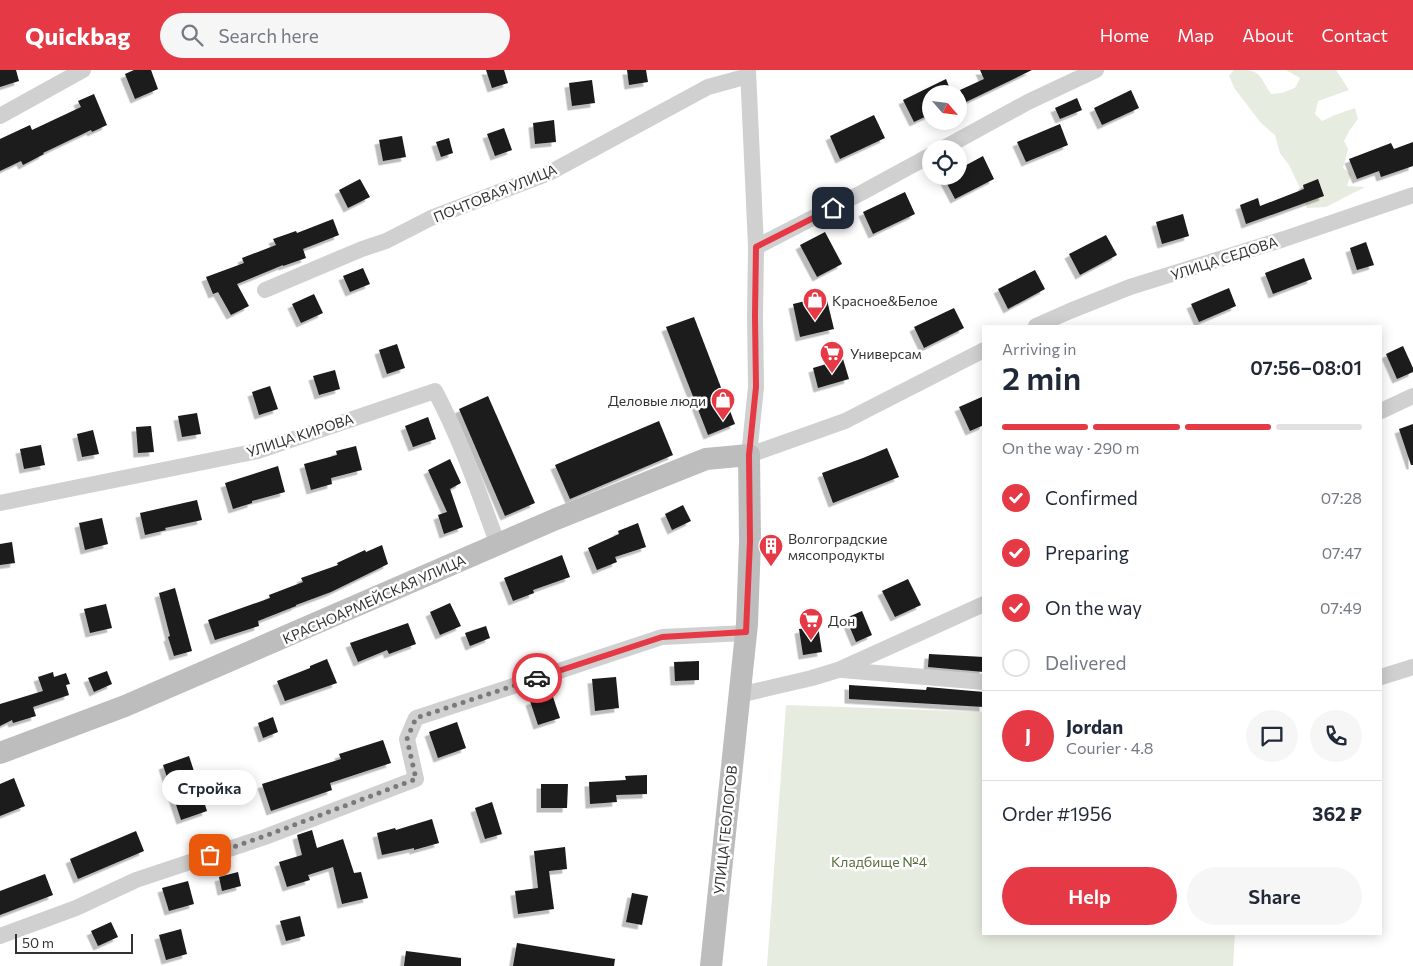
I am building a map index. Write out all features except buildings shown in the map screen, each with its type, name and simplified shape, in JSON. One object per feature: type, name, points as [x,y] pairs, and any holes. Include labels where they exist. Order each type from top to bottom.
[{"type":"street","points":[[0,116],[83,70]]},
{"type":"street","points":[[958,140],[1028,102],[1096,70]]},
{"type":"street","points":[[748,73],[756,247],[756,387],[749,455],[845,421],[982,351]]},
{"type":"street","name":"ПОЧТОВАЯ УЛИЦА","points":[[265,290],[362,248],[386,241],[431,218],[548,174],[708,87],[748,73]]},
{"type":"street","points":[[756,247],[922,160]]},
{"type":"street","name":"УЛИЦА СЕДОВА","points":[[1038,325],[1070,310],[1130,287],[1284,239],[1413,194]]},
{"type":"street","name":"УЛИЦА КИРОВА","points":[[0,503],[258,451],[435,391],[472,472],[498,545]]},
{"type":"street","points":[[1382,411],[1413,396]]},
{"type":"street","name":"КРАСНОАРМЕЙСКАЯ УЛИЦА","points":[[0,753],[134,703],[556,519],[706,460],[749,455]]},
{"type":"street","name":"УЛИЦА ГЕОЛОГОВ","points":[[711,966],[746,632],[750,541],[749,455]]},
{"type":"street","points":[[739,695],[838,670],[982,605]]},
{"type":"street","points":[[0,936],[76,908],[136,880],[265,836],[416,779],[407,739],[416,718],[662,637],[746,632]]},
{"type":"street","points":[[1382,677],[1413,667]]},
{"type":"street","points":[[838,670],[982,682]]},
{"type":"green space","points":[[1234,70],[1254,72],[1260,77],[1271,94],[1282,93],[1295,88],[1300,78],[1286,70],[1336,70],[1349,90],[1318,101],[1315,114],[1322,121],[1355,108],[1358,119],[1344,141],[1348,149],[1343,168],[1351,174],[1347,186],[1365,187],[1326,207],[1307,208],[1289,165],[1280,153],[1275,135],[1261,123],[1235,89],[1229,76]]},
{"type":"green space","name":"Кладбище №4","points":[[786,705],[982,712],[982,935],[1235,935],[1233,966],[767,966]]},
{"type":"way so far","points":[[210,855],[416,779],[407,739],[416,718],[537,678]]},
{"type":"place","name":"Красное&Белое","points":[[815,321]]},
{"type":"place","name":"Универсам","points":[[832,374]]},
{"type":"place","name":"Деловые люди","points":[[723,421]]},
{"type":"place","name":"Волгоградские мясопродукты","points":[[771,567]]},
{"type":"place","name":"Дон","points":[[811,641]]},
{"type":"place","name":"Стройка","points":[[210,855]]},
{"type":"route","points":[[537,678],[662,637],[746,632],[750,541],[749,455],[756,387],[756,247],[833,208]]}]
